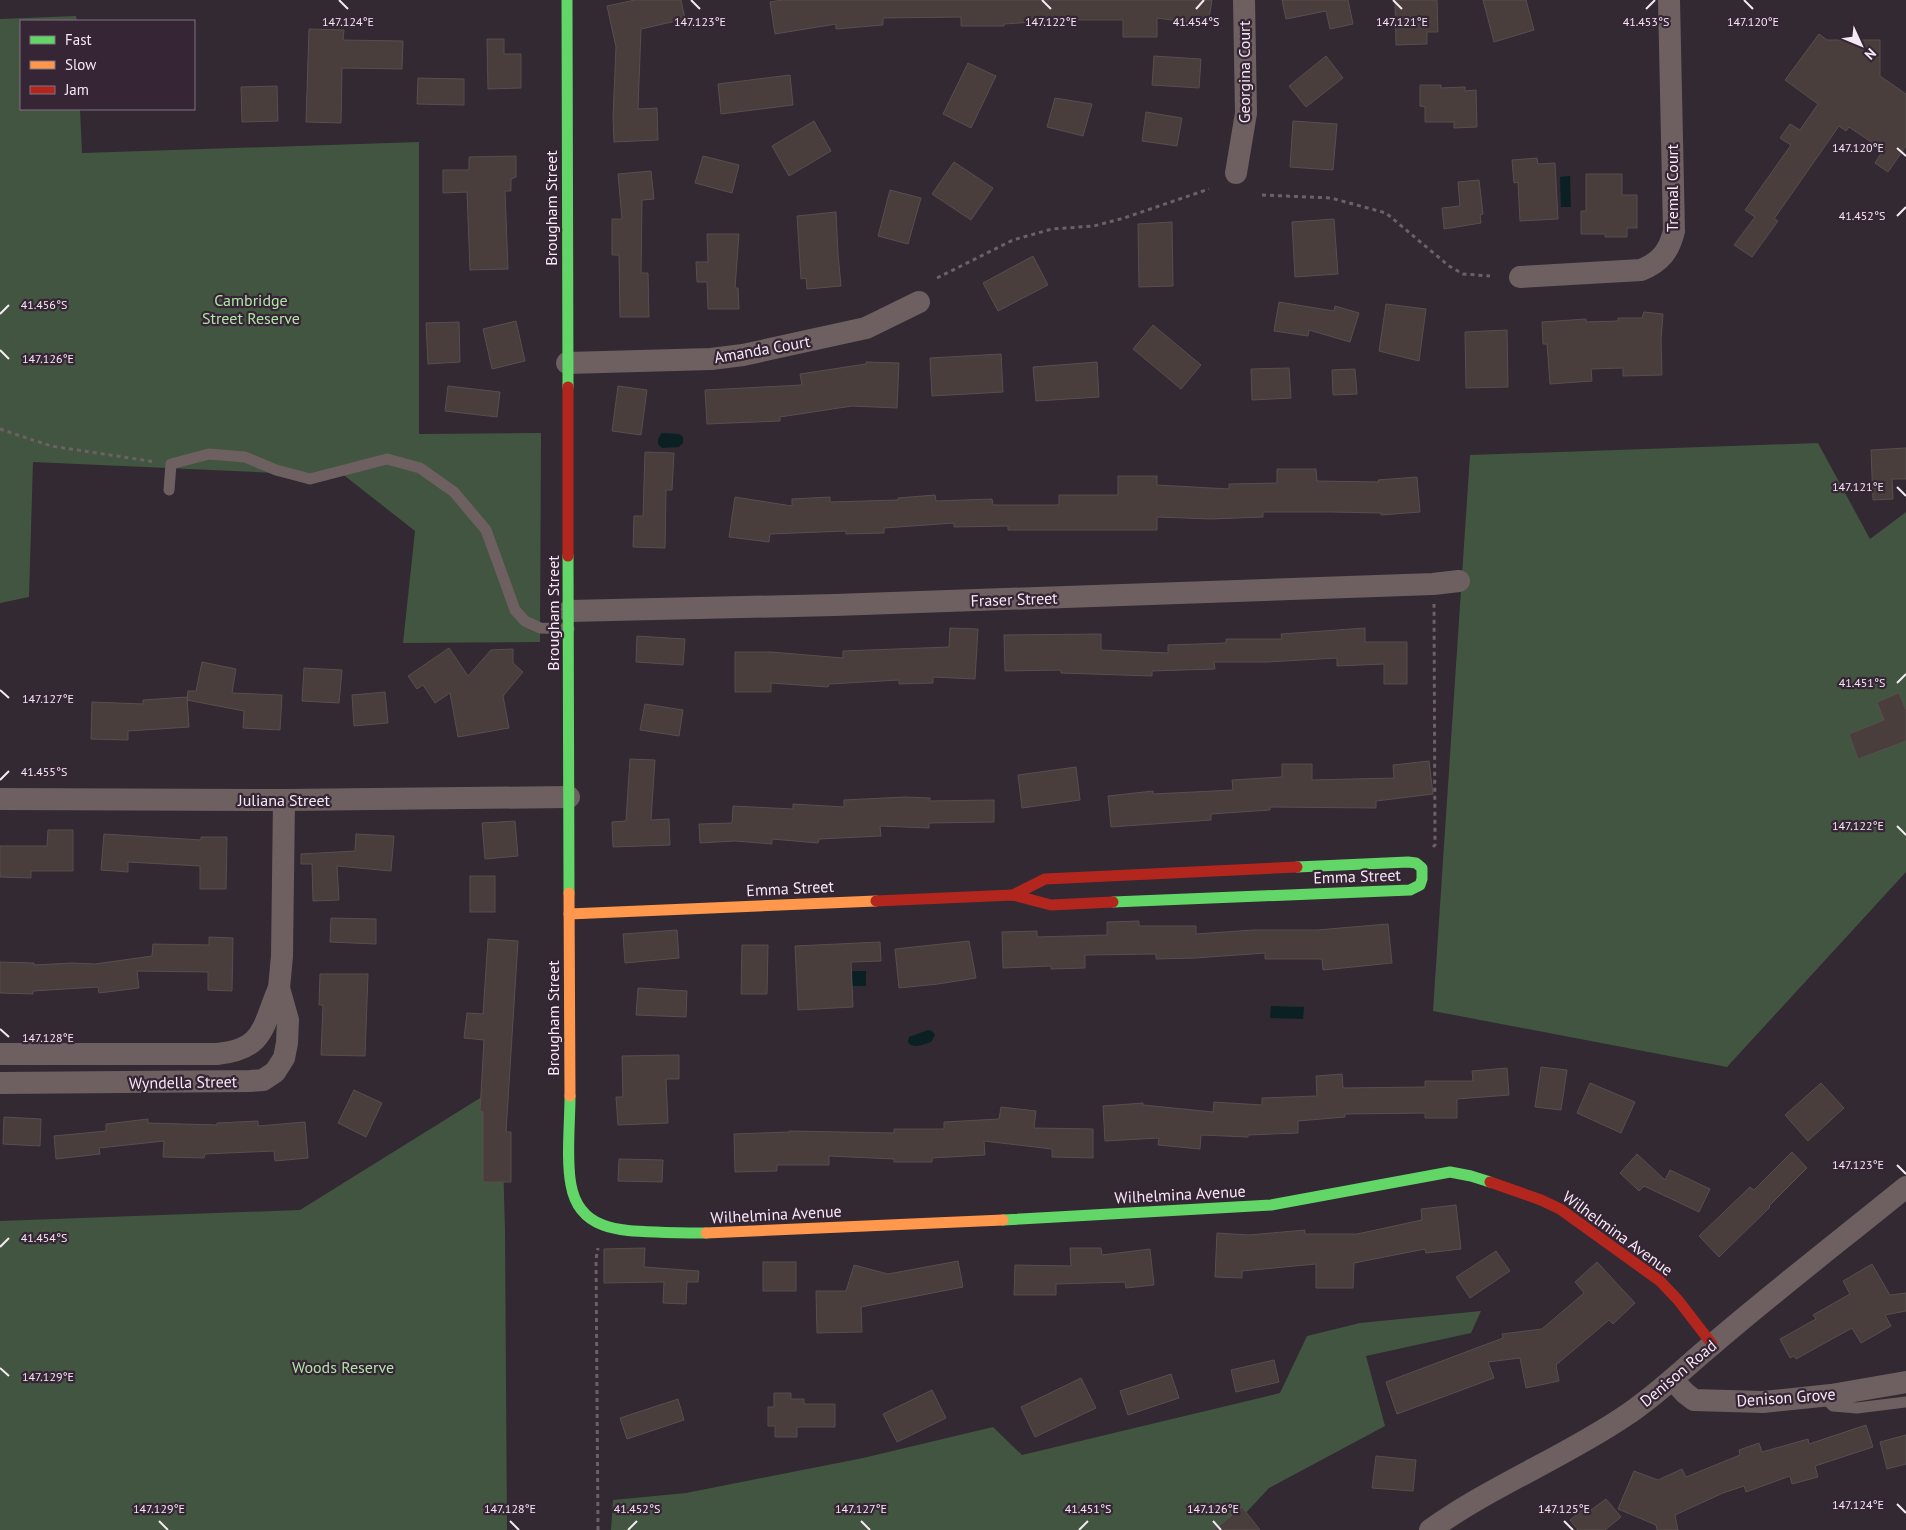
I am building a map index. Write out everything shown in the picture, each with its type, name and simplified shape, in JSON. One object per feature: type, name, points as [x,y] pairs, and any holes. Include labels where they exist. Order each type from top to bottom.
[{"type":"street","name":"Brougham Street","points":[[566,0],[571,1184],[577,1204],[590,1219]]},
{"type":"street","name":"Georgina Court","points":[[1236,173],[1246,113],[1244,0]]},
{"type":"street","name":"Tremal Court","points":[[1520,278],[1641,270],[1653,265],[1663,257],[1671,245],[1674,231],[1669,0]]},
{"type":"street","name":"Amanda Court","points":[[568,363],[711,359],[743,355],[866,328],[919,302]]},
{"type":"street","name":"Fraser Street","points":[[569,620],[835,605],[1433,584],[1459,581]]},
{"type":"street","name":"Juliana Street","points":[[0,799],[284,800],[569,797]]},
{"type":"street","name":"Wyndella Street","points":[[0,1054],[217,1054],[236,1052],[253,1043],[264,1027],[279,988],[282,956],[284,800]]},
{"type":"street","name":"Emma Street","points":[[569,914],[1013,895],[1050,905],[1410,890],[1418,888],[1423,881],[1422,868],[1416,863],[1045,879],[1013,895]]},
{"type":"street","name":"Wyndella Street","points":[[0,1083],[226,1082],[263,1080],[275,1072],[284,1058],[287,1044],[288,1020],[279,988]]},
{"type":"street","name":"Wilhelmina Avenue","points":[[590,1219],[603,1226],[633,1231],[686,1234],[742,1233],[1202,1210],[1271,1204],[1450,1172],[1480,1179],[1560,1209],[1660,1281],[1678,1300],[1712,1344]]},
{"type":"street","name":"Denison Road","points":[[1430,1530],[1517,1478],[1590,1440],[1627,1415],[1673,1380],[1712,1344],[1906,1187]]},
{"type":"street","name":"Denison Grove","points":[[1673,1380],[1694,1400],[1763,1402],[1823,1396],[1906,1382]]},
{"type":"lane","points":[[168,490],[171,464],[209,454],[245,456],[276,470],[310,479],[387,459],[420,468],[454,492],[486,530],[515,610],[525,621],[540,628],[569,620]]},
{"type":"lane","points":[[1823,1396],[1832,1406],[1858,1408],[1906,1402]]},
{"type":"path","points":[[936,278],[1013,240],[1052,229],[1094,226],[1124,218],[1208,189]]},
{"type":"path","points":[[1262,195],[1332,198],[1386,213],[1448,266],[1463,274],[1490,276]]},
{"type":"path","points":[[0,429],[51,446],[171,464]]},
{"type":"path","points":[[1416,863],[1435,845],[1433,584]]},
{"type":"path","points":[[598,1530],[596,1259],[603,1226]]},
{"type":"green space","name":"Cambridge Street Reserve","points":[[76,16],[77,20],[20,20],[20,110],[80,110],[82,153],[419,142],[419,434],[541,433],[540,642],[403,643],[415,531],[345,476],[33,462],[29,597],[0,603],[0,19]]},
{"type":"green space","points":[[1818,443],[1870,539],[1906,512],[1906,872],[1727,1067],[1433,1011],[1470,455]]},
{"type":"green space","name":"Woods Reserve","points":[[501,1085],[505,1231],[507,1530],[0,1530],[0,1221],[300,1210]]},
{"type":"green space","points":[[1481,1311],[1471,1333],[1366,1356],[1385,1426],[1269,1488],[1230,1530],[611,1530],[613,1500],[686,1493],[863,1458],[993,1427],[1022,1455],[1280,1393],[1307,1336],[1360,1323]]},
{"type":"shaded area","points":[[1570,176],[1571,207],[1561,207],[1560,177]]},
{"type":"shaded area","points":[[662,433],[679,434],[683,437],[683,443],[679,447],[662,448],[658,444],[658,439]]},
{"type":"shaded area","points":[[833,971],[866,971],[866,986],[833,986]]},
{"type":"shaded area","points":[[1271,1006],[1304,1007],[1303,1019],[1270,1018]]},
{"type":"shaded area","points":[[928,1030],[932,1031],[935,1035],[931,1042],[913,1046],[908,1042],[909,1037]]},
{"type":"building","points":[[635,0],[681,0],[685,19],[641,29],[638,109],[657,108],[658,140],[614,142],[613,117],[616,47],[607,6]]},
{"type":"building","points":[[782,0],[1212,0],[1208,25],[1157,18],[1157,37],[1123,37],[1123,20],[1066,20],[1004,24],[1004,26],[961,26],[961,17],[883,18],[883,25],[836,29],[836,24],[775,34],[770,2]]},
{"type":"building","points":[[1282,0],[1348,0],[1353,24],[1330,29],[1326,11],[1286,19]]},
{"type":"building","points":[[1395,0],[1437,0],[1438,32],[1427,32],[1427,44],[1396,45]]},
{"type":"building","points":[[1483,0],[1526,0],[1534,30],[1494,42]]},
{"type":"building","points":[[309,29],[344,30],[343,40],[403,41],[402,69],[342,68],[341,123],[306,122]]},
{"type":"building","points":[[1819,34],[1827,40],[1880,40],[1880,76],[1906,94],[1906,146],[1888,172],[1875,163],[1883,150],[1849,127],[1846,131],[1839,126],[1774,219],[1778,221],[1752,257],[1734,245],[1755,217],[1745,210],[1791,145],[1780,138],[1790,124],[1800,130],[1818,104],[1785,80]]},
{"type":"building","points":[[487,39],[504,39],[504,54],[521,54],[521,88],[488,89]]},
{"type":"building","points":[[1154,56],[1201,59],[1199,88],[1152,85]]},
{"type":"building","points":[[1326,56],[1343,78],[1306,107],[1289,86]]},
{"type":"building","points":[[968,63],[996,76],[971,128],[943,114]]},
{"type":"building","points":[[790,75],[793,105],[721,114],[718,84]]},
{"type":"building","points":[[418,78],[464,79],[464,105],[417,104]]},
{"type":"building","points":[[1420,85],[1441,85],[1441,88],[1465,87],[1465,91],[1476,90],[1477,127],[1454,128],[1454,122],[1425,122],[1425,107],[1420,106]]},
{"type":"building","points":[[277,86],[278,121],[242,122],[241,87]]},
{"type":"building","points":[[1055,98],[1092,104],[1083,136],[1047,127]]},
{"type":"building","points":[[1146,112],[1182,118],[1177,146],[1142,141]]},
{"type":"building","points":[[814,121],[831,151],[789,176],[772,146]]},
{"type":"building","points":[[1293,121],[1337,124],[1333,170],[1290,167]]},
{"type":"building","points":[[516,156],[516,177],[511,179],[511,191],[505,191],[508,269],[470,270],[467,192],[443,193],[443,170],[469,170],[469,157]]},
{"type":"building","points":[[703,156],[739,165],[732,193],[695,183]]},
{"type":"building","points":[[1537,158],[1538,164],[1555,163],[1558,219],[1520,221],[1518,182],[1514,183],[1512,160]]},
{"type":"building","points":[[954,162],[993,188],[971,220],[932,194]]},
{"type":"building","points":[[651,171],[654,199],[642,200],[641,273],[648,273],[649,317],[620,317],[619,255],[612,255],[612,219],[622,219],[618,174]]},
{"type":"building","points":[[1586,174],[1622,174],[1622,195],[1637,195],[1637,228],[1627,228],[1627,237],[1605,237],[1605,234],[1581,234],[1581,211],[1586,211]]},
{"type":"building","points":[[1479,180],[1483,214],[1480,215],[1481,223],[1444,229],[1442,208],[1460,206],[1458,182]]},
{"type":"building","points":[[890,190],[921,198],[908,244],[878,236]]},
{"type":"building","points":[[836,212],[841,286],[807,289],[806,278],[801,279],[797,216]]},
{"type":"building","points":[[1334,219],[1338,274],[1295,277],[1292,222]]},
{"type":"building","points":[[1172,222],[1173,286],[1139,287],[1138,224]]},
{"type":"building","points":[[707,234],[739,234],[735,288],[738,288],[739,309],[708,309],[707,282],[697,282],[696,262],[708,262]]},
{"type":"building","points":[[1033,256],[1048,285],[998,311],[983,283]]},
{"type":"building","points":[[1279,302],[1334,311],[1335,306],[1359,313],[1350,342],[1309,330],[1308,336],[1274,331]]},
{"type":"building","points":[[1386,304],[1426,309],[1419,361],[1379,351]]},
{"type":"building","points":[[1644,312],[1663,314],[1661,340],[1662,375],[1623,376],[1623,368],[1591,369],[1592,381],[1550,384],[1547,344],[1543,344],[1542,322],[1586,319],[1586,322],[1618,321],[1618,318],[1642,318]]},
{"type":"building","points":[[516,321],[525,361],[492,369],[483,329]]},
{"type":"building","points":[[459,322],[460,362],[428,364],[426,323]]},
{"type":"building","points":[[1153,325],[1201,365],[1181,389],[1133,349]]},
{"type":"building","points":[[1507,330],[1508,387],[1466,388],[1465,332]]},
{"type":"building","points":[[1001,354],[1003,392],[932,396],[930,358]]},
{"type":"building","points":[[866,362],[899,363],[897,408],[852,406],[780,417],[780,421],[707,424],[705,390],[802,385],[800,374],[866,364]]},
{"type":"building","points":[[1097,362],[1099,397],[1036,401],[1033,367]]},
{"type":"building","points":[[1289,368],[1291,398],[1252,400],[1251,369]]},
{"type":"building","points":[[1355,369],[1357,394],[1333,395],[1332,370]]},
{"type":"building","points":[[448,386],[500,392],[497,417],[445,411]]},
{"type":"building","points":[[618,386],[647,390],[641,435],[612,431]]},
{"type":"building","points":[[1906,448],[1906,479],[1892,479],[1893,499],[1873,500],[1871,450]]},
{"type":"building","points":[[645,452],[674,453],[672,490],[666,490],[665,548],[633,547],[634,516],[643,516]]},
{"type":"building","points":[[1277,469],[1316,469],[1317,481],[1379,482],[1378,480],[1417,477],[1420,512],[1381,515],[1381,513],[1263,512],[1263,517],[1211,519],[1157,517],[1157,530],[1008,530],[1008,526],[954,527],[954,523],[884,528],[884,533],[846,534],[846,531],[770,534],[769,542],[729,537],[735,497],[792,506],[792,499],[830,497],[830,502],[898,500],[898,498],[935,495],[936,501],[992,499],[993,505],[1059,505],[1059,495],[1118,495],[1118,476],[1157,476],[1157,485],[1229,489],[1229,484],[1277,483]]},
{"type":"building","points":[[950,628],[978,629],[975,679],[933,677],[933,683],[899,684],[899,680],[829,684],[828,687],[771,683],[771,692],[735,692],[735,652],[771,652],[843,658],[843,651],[949,647]]},
{"type":"building","points":[[1365,628],[1365,642],[1407,642],[1407,684],[1384,684],[1384,664],[1337,666],[1337,658],[1267,662],[1214,662],[1215,669],[1152,671],[1152,676],[1061,673],[1061,670],[1005,671],[1004,635],[1101,634],[1101,650],[1168,653],[1168,645],[1226,643],[1226,639],[1282,639],[1281,634]]},
{"type":"building","points":[[637,636],[685,639],[683,665],[636,662]]},
{"type":"building","points":[[449,648],[468,676],[491,650],[513,649],[513,663],[523,672],[503,696],[509,728],[458,737],[450,693],[435,703],[423,685],[417,689],[408,676]]},
{"type":"building","points":[[202,662],[236,669],[232,693],[282,695],[280,730],[243,728],[244,711],[187,700],[188,691],[196,691]]},
{"type":"building","points":[[304,668],[342,670],[339,703],[302,701]]},
{"type":"building","points":[[385,692],[388,723],[354,726],[352,695]]},
{"type":"building","points":[[1899,693],[1906,710],[1906,741],[1858,759],[1849,734],[1884,720],[1877,702]]},
{"type":"building","points":[[187,697],[189,727],[128,731],[128,740],[91,739],[92,702],[143,704],[143,700]]},
{"type":"building","points":[[645,704],[683,710],[679,736],[640,730]]},
{"type":"building","points":[[630,759],[655,760],[651,820],[669,819],[670,845],[613,847],[612,822],[626,821]]},
{"type":"building","points":[[1429,761],[1433,794],[1376,801],[1376,808],[1270,807],[1270,810],[1211,814],[1211,820],[1111,827],[1108,796],[1153,791],[1153,794],[1233,790],[1232,780],[1282,777],[1282,764],[1312,764],[1312,780],[1394,778],[1393,765]]},
{"type":"building","points":[[1076,767],[1080,800],[1022,808],[1018,775]]},
{"type":"building","points":[[905,797],[930,798],[930,801],[994,800],[994,822],[929,823],[929,828],[880,826],[881,836],[819,839],[818,843],[772,839],[772,844],[735,841],[700,843],[699,824],[732,823],[733,806],[793,809],[793,804],[844,807],[844,800]]},
{"type":"building","points":[[515,821],[518,856],[485,859],[482,823]]},
{"type":"building","points":[[48,830],[73,830],[73,871],[31,871],[31,878],[0,877],[0,846],[47,846]]},
{"type":"building","points":[[104,834],[201,840],[201,837],[227,837],[226,889],[200,889],[200,866],[128,862],[128,872],[101,870]]},
{"type":"building","points":[[356,834],[394,836],[391,871],[337,866],[339,900],[313,901],[312,864],[301,864],[301,854],[355,851]]},
{"type":"building","points":[[470,876],[495,876],[495,912],[470,912]]},
{"type":"building","points":[[331,918],[376,919],[376,944],[330,942]]},
{"type":"building","points":[[1139,921],[1139,926],[1196,926],[1196,934],[1253,930],[1317,930],[1388,924],[1392,963],[1323,970],[1322,959],[1265,959],[1265,953],[1156,959],[1156,954],[1085,955],[1085,968],[1051,969],[1051,966],[1003,968],[1002,932],[1037,931],[1037,937],[1107,935],[1107,922]]},
{"type":"building","points":[[677,930],[679,958],[625,963],[623,934]]},
{"type":"building","points":[[209,937],[233,938],[232,991],[208,990],[208,972],[137,971],[139,988],[99,993],[98,987],[33,991],[33,994],[0,993],[0,962],[34,963],[34,965],[95,964],[152,956],[153,944],[209,945]]},
{"type":"building","points":[[488,939],[518,941],[506,1132],[511,1132],[511,1182],[483,1182],[483,1112],[480,1111],[484,1040],[464,1038],[467,1013],[483,1014]]},
{"type":"building","points":[[969,941],[976,978],[899,988],[895,949]]},
{"type":"building","points":[[880,942],[881,961],[851,962],[853,1007],[798,1010],[795,946]]},
{"type":"building","points":[[742,945],[768,945],[767,994],[741,994]]},
{"type":"building","points":[[320,974],[368,974],[365,1056],[321,1055],[323,1005],[319,1005]]},
{"type":"building","points":[[638,988],[687,991],[686,1017],[636,1015]]},
{"type":"building","points":[[679,1055],[679,1079],[666,1079],[668,1123],[618,1125],[616,1097],[623,1097],[622,1056]]},
{"type":"building","points":[[1541,1067],[1567,1070],[1561,1110],[1535,1107]]},
{"type":"building","points":[[1507,1068],[1509,1095],[1457,1099],[1457,1118],[1425,1118],[1425,1113],[1345,1114],[1345,1117],[1298,1121],[1298,1133],[1248,1135],[1248,1137],[1201,1135],[1200,1149],[1158,1145],[1159,1138],[1105,1141],[1103,1106],[1143,1103],[1143,1105],[1213,1112],[1214,1102],[1262,1105],[1262,1098],[1317,1096],[1316,1076],[1342,1074],[1343,1088],[1425,1087],[1425,1081],[1473,1081],[1472,1071]]},
{"type":"building","points":[[1590,1083],[1635,1102],[1621,1133],[1577,1113]]},
{"type":"building","points":[[1821,1083],[1844,1108],[1808,1141],[1785,1115]]},
{"type":"building","points":[[354,1090],[382,1103],[366,1137],[338,1123]]},
{"type":"building","points":[[1001,1107],[1036,1111],[1034,1128],[1093,1129],[1093,1158],[1052,1157],[1052,1149],[984,1141],[985,1155],[932,1158],[932,1162],[894,1162],[894,1159],[829,1156],[829,1165],[777,1165],[777,1171],[735,1172],[734,1134],[789,1131],[894,1133],[894,1129],[944,1129],[944,1122],[999,1119]]},
{"type":"building","points":[[4,1117],[41,1119],[40,1146],[3,1144]]},
{"type":"building","points":[[148,1119],[148,1123],[217,1125],[217,1123],[258,1121],[258,1126],[305,1122],[308,1158],[275,1161],[274,1151],[205,1154],[204,1158],[163,1157],[164,1141],[99,1148],[100,1154],[56,1159],[54,1136],[106,1131],[106,1124]]},
{"type":"building","points":[[1792,1152],[1807,1168],[1719,1257],[1699,1236],[1750,1187],[1754,1190]]},
{"type":"building","points":[[1637,1154],[1665,1180],[1670,1170],[1710,1189],[1699,1212],[1644,1186],[1639,1191],[1620,1173]]},
{"type":"building","points":[[619,1159],[663,1160],[662,1182],[618,1181]]},
{"type":"building","points":[[1456,1205],[1461,1249],[1426,1253],[1425,1249],[1354,1263],[1353,1288],[1316,1288],[1316,1264],[1242,1271],[1242,1278],[1215,1277],[1217,1233],[1249,1235],[1305,1230],[1305,1234],[1357,1234],[1422,1220],[1421,1209]]},
{"type":"building","points":[[645,1248],[644,1267],[699,1271],[698,1282],[687,1282],[686,1304],[663,1303],[664,1282],[604,1283],[604,1249]]},
{"type":"building","points":[[1070,1248],[1101,1248],[1102,1255],[1150,1249],[1154,1285],[1126,1288],[1125,1282],[1056,1284],[1056,1295],[1014,1295],[1015,1265],[1071,1266]]},
{"type":"building","points":[[1496,1251],[1510,1271],[1470,1298],[1456,1277]]},
{"type":"building","points":[[958,1261],[963,1287],[861,1307],[862,1332],[817,1333],[816,1291],[846,1291],[854,1265],[888,1274]]},
{"type":"building","points":[[763,1262],[796,1262],[796,1291],[763,1291]]},
{"type":"building","points":[[1597,1262],[1635,1303],[1613,1324],[1609,1320],[1556,1365],[1559,1381],[1526,1388],[1520,1358],[1488,1362],[1494,1378],[1397,1414],[1386,1382],[1503,1338],[1502,1334],[1542,1329],[1584,1293],[1575,1282]]},
{"type":"building","points":[[1872,1264],[1890,1295],[1906,1293],[1906,1311],[1885,1315],[1891,1326],[1861,1343],[1852,1328],[1796,1359],[1794,1356],[1790,1358],[1780,1339],[1816,1319],[1813,1315],[1850,1294],[1843,1281]]},
{"type":"building","points":[[1274,1360],[1279,1382],[1236,1392],[1231,1370]]},
{"type":"building","points":[[1171,1374],[1179,1398],[1128,1415],[1120,1391]]},
{"type":"building","points":[[1081,1378],[1096,1408],[1035,1437],[1021,1407]]},
{"type":"building","points":[[932,1390],[946,1418],[897,1442],[883,1414]]},
{"type":"building","points":[[774,1393],[791,1393],[791,1399],[804,1399],[804,1404],[835,1404],[835,1427],[797,1427],[797,1437],[775,1437],[775,1426],[768,1426],[768,1407],[774,1407]]},
{"type":"building","points":[[678,1399],[684,1420],[627,1439],[620,1418]]},
{"type":"building","points":[[1866,1425],[1873,1447],[1815,1466],[1818,1477],[1792,1484],[1790,1476],[1746,1492],[1744,1486],[1723,1493],[1675,1515],[1678,1530],[1657,1530],[1656,1525],[1618,1509],[1634,1471],[1658,1480],[1682,1469],[1686,1477],[1740,1455],[1739,1450],[1759,1443],[1762,1452],[1808,1439],[1809,1444]]},
{"type":"building","points":[[1906,1435],[1906,1464],[1887,1469],[1880,1442]]},
{"type":"building","points":[[1376,1456],[1416,1460],[1413,1491],[1372,1488]]},
{"type":"building","points":[[1606,1499],[1621,1517],[1605,1530],[1578,1530],[1570,1520],[1588,1505],[1591,1510]]},
{"type":"building","points":[[1242,1507],[1260,1530],[1214,1530]]},
{"type":"traffic: fast","points":[[567,0],[568,387]]},
{"type":"traffic: fast","points":[[568,556],[569,893]]},
{"type":"traffic: fast","points":[[1113,902],[1410,890],[1420,885],[1422,879],[1422,868],[1416,863],[1408,862],[1297,867]]},
{"type":"traffic: fast","points":[[570,1096],[568,1153],[571,1185],[575,1200],[582,1211],[592,1219],[615,1229],[642,1232],[706,1233]]},
{"type":"traffic: fast","points":[[1003,1220],[1271,1205],[1450,1172],[1490,1182]]},
{"type":"traffic: slow","points":[[569,893],[570,1096]]},
{"type":"traffic: slow","points":[[569,914],[876,901]]},
{"type":"traffic: slow","points":[[706,1233],[1003,1220]]},
{"type":"traffic: jam","points":[[568,387],[568,556]]},
{"type":"traffic: jam","points":[[1013,895],[1045,879],[1297,867]]},
{"type":"traffic: jam","points":[[876,901],[1013,895],[1051,905],[1113,902]]},
{"type":"traffic: jam","points":[[1490,1182],[1541,1200],[1560,1209],[1660,1281],[1678,1300],[1712,1344]]}]
